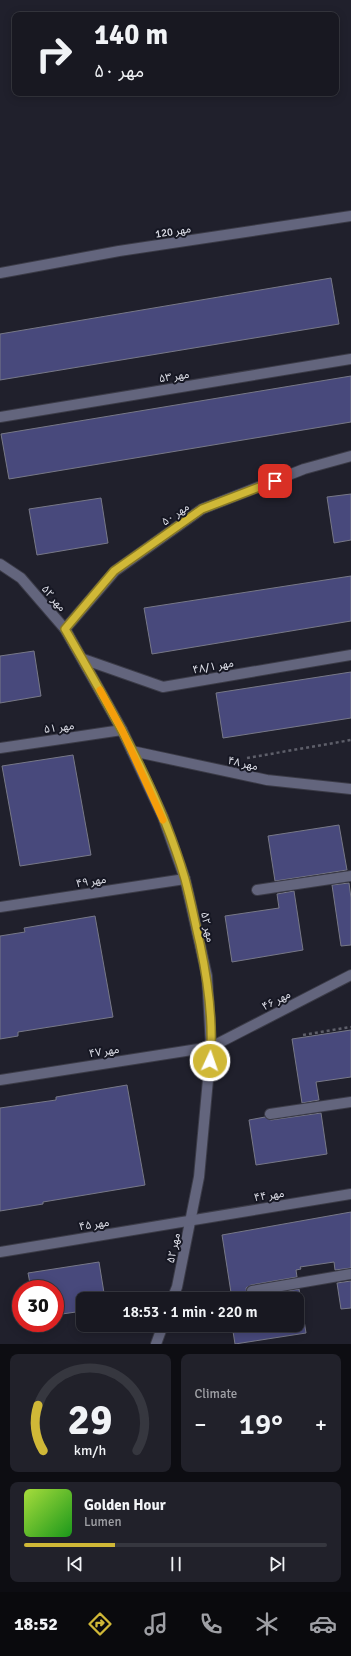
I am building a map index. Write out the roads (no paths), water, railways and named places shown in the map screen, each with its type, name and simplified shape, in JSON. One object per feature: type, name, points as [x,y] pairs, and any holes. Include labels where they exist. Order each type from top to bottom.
[{"type":"street","name":"مهر 120","points":[[0,273],[119,251],[351,216]]},
{"type":"street","name":"مهر ۵۳","points":[[0,417],[351,359]]},
{"type":"street","name":"مهر ۵۰","points":[[65,629],[114,571],[202,509],[304,469],[351,456]]},
{"type":"street","name":"مهر ۵۲","points":[[0,564],[21,578],[65,629],[122,730],[162,817],[185,879],[206,976],[212,1047],[199,1176],[191,1221],[175,1292]]},
{"type":"street","name":"مهر ۴۸/۱","points":[[82,660],[163,687],[351,655]]},
{"type":"street","name":"مهر ۵۱","points":[[0,748],[122,730]]},
{"type":"street","name":"مهر ۴۸","points":[[132,751],[267,780],[351,789]]},
{"type":"street","points":[[257,890],[351,876]]},
{"type":"street","name":"مهر ۴۹","points":[[0,907],[185,879]]},
{"type":"street","name":"مهر ۴۶","points":[[212,1047],[351,975]]},
{"type":"street","name":"مهر ۴۷","points":[[0,1080],[212,1047]]},
{"type":"street","points":[[270,1114],[351,1102]]},
{"type":"street","name":"مهر ۴۴","points":[[191,1221],[351,1194]]},
{"type":"street","name":"مهر ۴۵","points":[[0,1252],[191,1221]]},
{"type":"street","points":[[252,1291],[351,1274]]},
{"type":"street","points":[[156,1344],[160,1332]]}]
